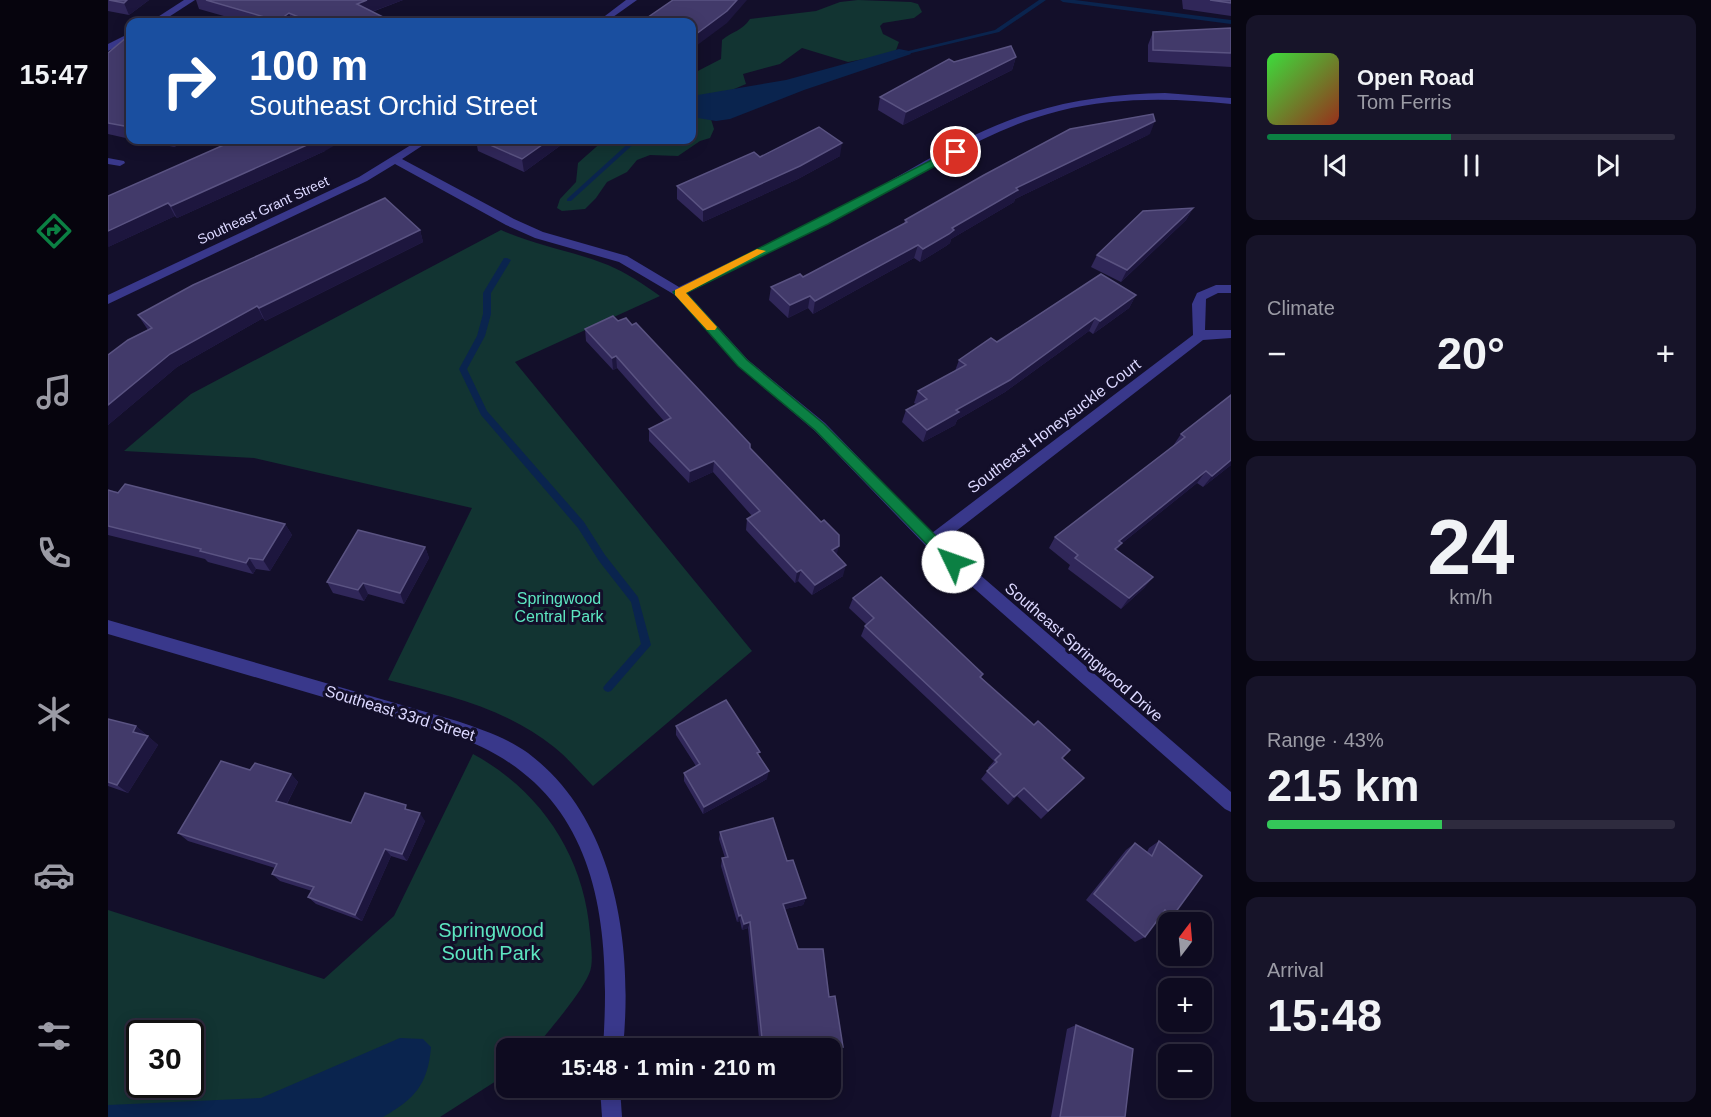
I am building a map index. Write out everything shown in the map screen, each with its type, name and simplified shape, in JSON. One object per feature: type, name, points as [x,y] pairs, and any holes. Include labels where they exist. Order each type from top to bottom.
[{"type":"street","points":[[161,18],[190,0]]},
{"type":"street","points":[[607,18],[632,0]]},
{"type":"street","points":[[108,48],[126,38]]},
{"type":"street","points":[[679,292],[824,221],[1021,119],[1087,102],[1126,97],[1164,96],[1231,101]]},
{"type":"street","name":"Southeast Grant Street","points":[[108,300],[316,202],[395,160],[420,144]]},
{"type":"street","name":"Southeast Springwood Drive","points":[[395,160],[510,222],[539,235],[623,259],[679,292],[743,363],[820,427],[931,542],[1231,803]]},
{"type":"street","points":[[108,161],[120,164]]},
{"type":"street","points":[[1231,289],[1216,289],[1201,296],[1198,304],[1199,337],[1208,334],[1231,334]]},
{"type":"street","name":"Southeast Honeysuckle Court","points":[[931,542],[1199,337]]},
{"type":"street","name":"Southeast 33rd Street","points":[[108,627],[449,726],[474,734],[517,755],[545,782],[572,814],[597,864],[608,897],[615,950],[617,984],[614,1038]]},
{"type":"street","points":[[611,1098],[612,1117]]},
{"type":"green space","points":[[858,0],[911,2],[918,4],[922,12],[914,18],[883,23],[880,26],[883,34],[899,42],[895,53],[848,62],[802,48],[780,64],[743,74],[746,84],[727,92],[710,116],[714,129],[710,138],[696,144],[696,72],[721,59],[722,40],[741,29],[750,19],[816,11],[840,2]]},
{"type":"green space","points":[[599,144],[696,144],[678,156],[650,155],[637,160],[627,172],[607,182],[585,209],[562,211],[557,208],[560,199],[576,182],[578,163]]},
{"type":"green space","name":"Springwood Central Park","points":[[501,230],[608,265],[660,296],[515,362],[752,651],[593,786],[554,747],[516,722],[475,704],[388,680],[472,508],[254,458],[124,451],[191,394]]},
{"type":"green space","name":"Springwood South Park","points":[[473,754],[497,769],[519,787],[555,828],[579,878],[586,905],[590,933],[591,970],[572,1002],[543,1038],[496,1038],[496,1081],[440,1117],[108,1117],[108,910],[324,979],[394,916]]},
{"type":"water","points":[[899,49],[909,51],[911,54],[804,90],[730,119],[716,121],[696,118],[696,95],[786,80]]},
{"type":"water","points":[[400,1038],[423,1039],[431,1047],[427,1071],[423,1081],[411,1097],[383,1117],[108,1117],[108,1105],[261,1098]]},
{"type":"building","points":[[109,0],[127,0],[124,3]]},
{"type":"building","points":[[206,0],[367,0],[357,4],[385,18],[301,18],[289,13],[282,18],[268,18]]},
{"type":"building","points":[[673,0],[737,0],[727,11],[696,34],[696,18],[647,18]]},
{"type":"building","points":[[1210,0],[1231,0],[1231,3]]},
{"type":"building","points":[[1231,28],[1231,53],[1153,50],[1153,32]]},
{"type":"building","points":[[126,38],[126,126],[108,123],[108,53]]},
{"type":"building","points":[[1011,46],[1016,57],[906,112],[880,97],[949,59],[954,62]]},
{"type":"building","points":[[1153,114],[1155,121],[1016,188],[1018,190],[952,228],[954,230],[949,234],[923,249],[918,245],[815,301],[810,296],[790,305],[771,287],[800,274],[803,277],[907,222],[905,220],[1070,129]]},
{"type":"building","points":[[819,127],[842,143],[800,166],[703,210],[677,186],[754,152],[760,157]]},
{"type":"building","points":[[226,144],[309,144],[171,206],[168,203],[108,231],[108,196]]},
{"type":"building","points":[[488,144],[543,144],[522,159]]},
{"type":"building","points":[[385,198],[420,230],[259,308],[257,306],[170,354],[108,405],[108,355],[128,340],[152,328],[138,315],[193,285]]},
{"type":"building","points":[[1193,208],[1127,270],[1097,255],[1143,211]]},
{"type":"building","points":[[1101,274],[1136,295],[1100,321],[1095,318],[1010,380],[956,410],[959,412],[927,430],[906,410],[927,399],[918,391],[966,365],[959,360],[991,338],[997,342]]},
{"type":"building","points":[[613,316],[618,321],[626,318],[632,325],[636,323],[750,444],[750,448],[821,522],[824,520],[839,535],[839,546],[832,550],[846,565],[815,585],[801,570],[797,572],[747,519],[760,511],[714,461],[690,471],[649,429],[671,418],[616,356],[612,358],[585,329]]},
{"type":"building","points":[[1231,395],[1231,460],[1212,476],[1206,471],[1119,541],[1122,543],[1115,549],[1153,577],[1129,598],[1075,558],[1078,555],[1055,537],[1185,437],[1181,434]]},
{"type":"building","points":[[125,484],[285,524],[263,560],[249,558],[246,563],[200,551],[201,549],[108,526],[108,490],[118,493]]},
{"type":"building","points":[[358,530],[425,547],[400,593],[363,583],[358,590],[327,582]]},
{"type":"building","points":[[881,577],[983,674],[980,677],[1034,725],[1038,721],[1070,750],[1062,758],[1084,778],[1048,811],[1024,788],[1014,797],[987,771],[997,762],[995,760],[1001,754],[865,626],[874,618],[853,598]]},
{"type":"building","points":[[726,700],[760,752],[757,753],[769,771],[704,807],[684,773],[700,764],[676,726]]},
{"type":"building","points":[[108,719],[136,726],[133,732],[148,736],[117,785],[108,782]]},
{"type":"building","points":[[221,761],[250,770],[255,763],[291,774],[276,801],[351,823],[365,793],[406,805],[405,809],[420,813],[402,854],[385,849],[355,915],[308,897],[314,887],[272,874],[277,864],[178,833]]},
{"type":"building","points":[[773,818],[787,861],[793,860],[806,898],[783,904],[798,949],[823,949],[829,997],[835,996],[843,1047],[841,1047],[841,1038],[762,1038],[750,922],[744,924],[741,915],[739,916],[722,858],[728,857],[720,832]]},
{"type":"building","points":[[1159,841],[1202,876],[1176,912],[1165,910],[1158,912],[1158,919],[1145,937],[1094,894],[1135,843],[1152,856]]},
{"type":"building","points":[[1076,1025],[1133,1049],[1125,1117],[1060,1117]]},
{"type":"waterway","points":[[899,54],[997,31],[1043,0]]},
{"type":"waterway","points":[[1063,0],[1231,22]]},
{"type":"waterway","points":[[569,200],[631,144]]},
{"type":"waterway","points":[[507,260],[487,293],[487,314],[481,336],[463,369],[484,413],[581,525],[602,558],[635,600],[646,645],[608,688]]},
{"type":"slow traffic","points":[[711,327],[679,292],[761,251]]},
{"type":"route","points":[[953,562],[820,427],[743,363],[679,292],[824,221],[956,152]]}]
